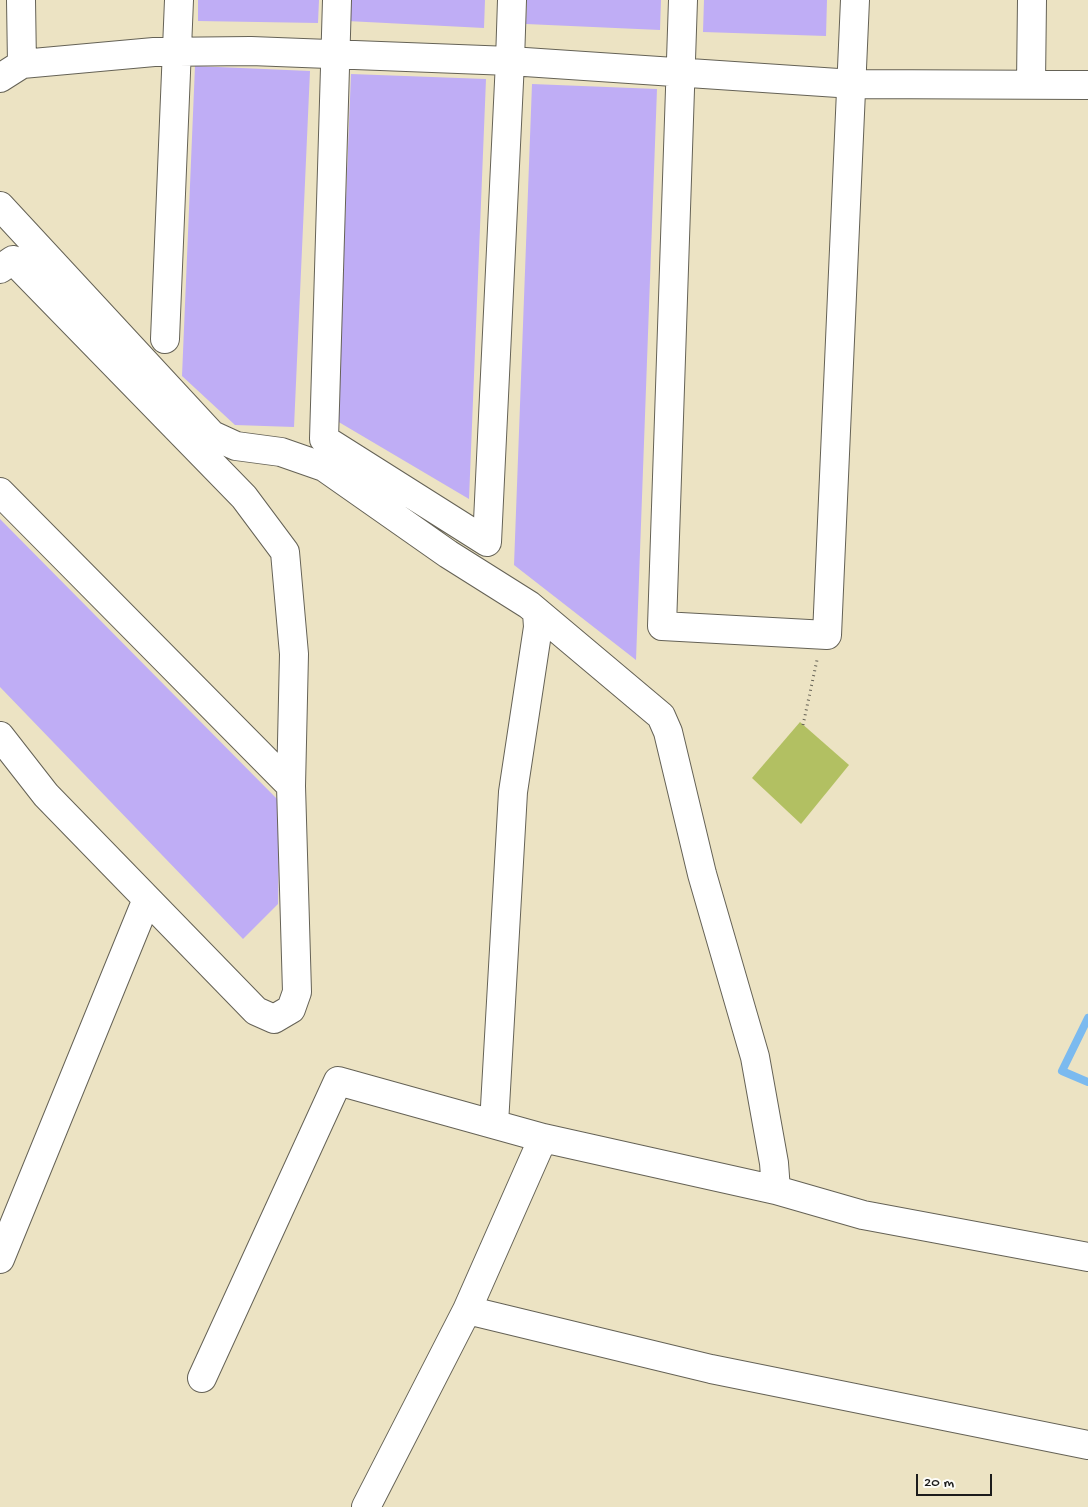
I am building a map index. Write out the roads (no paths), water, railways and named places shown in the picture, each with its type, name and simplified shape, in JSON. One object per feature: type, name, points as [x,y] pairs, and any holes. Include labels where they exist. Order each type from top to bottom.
[{"type":"street","points":[[21,0],[11,71],[177,51],[335,54],[510,61],[853,84],[1031,83],[1088,85]]},
{"type":"street","points":[[165,339],[179,0]]},
{"type":"street","points":[[337,0],[324,439],[487,542],[512,0]]},
{"type":"street","points":[[683,0],[662,626],[821,634],[826,634],[853,84],[855,0]]},
{"type":"street","points":[[1031,83],[1032,0]]},
{"type":"street","points":[[0,206],[212,435],[236,446],[281,452],[324,467],[537,613],[661,716],[668,732],[702,874],[756,1057],[774,1163],[776,1190]]},
{"type":"street","points":[[0,269],[12,260],[244,497],[285,552],[294,654],[291,786],[297,992],[292,1009],[274,1019],[256,1011],[46,795],[0,736]]},
{"type":"street","points":[[0,492],[291,786]]},
{"type":"street","points":[[494,1124],[513,792],[538,627],[537,613]]},
{"type":"street","points":[[0,767],[46,795]]},
{"type":"street","points":[[0,1259],[147,898]]},
{"type":"street","points":[[202,1378],[338,1080],[543,1138],[776,1190],[862,1215],[1088,1257]]},
{"type":"street","points":[[366,1507],[467,1310],[543,1138]]},
{"type":"street","points":[[467,1310],[711,1369],[1088,1445]]},
{"type":"waterway","points":[[1088,1018],[1062,1071],[1088,1082]]}]
